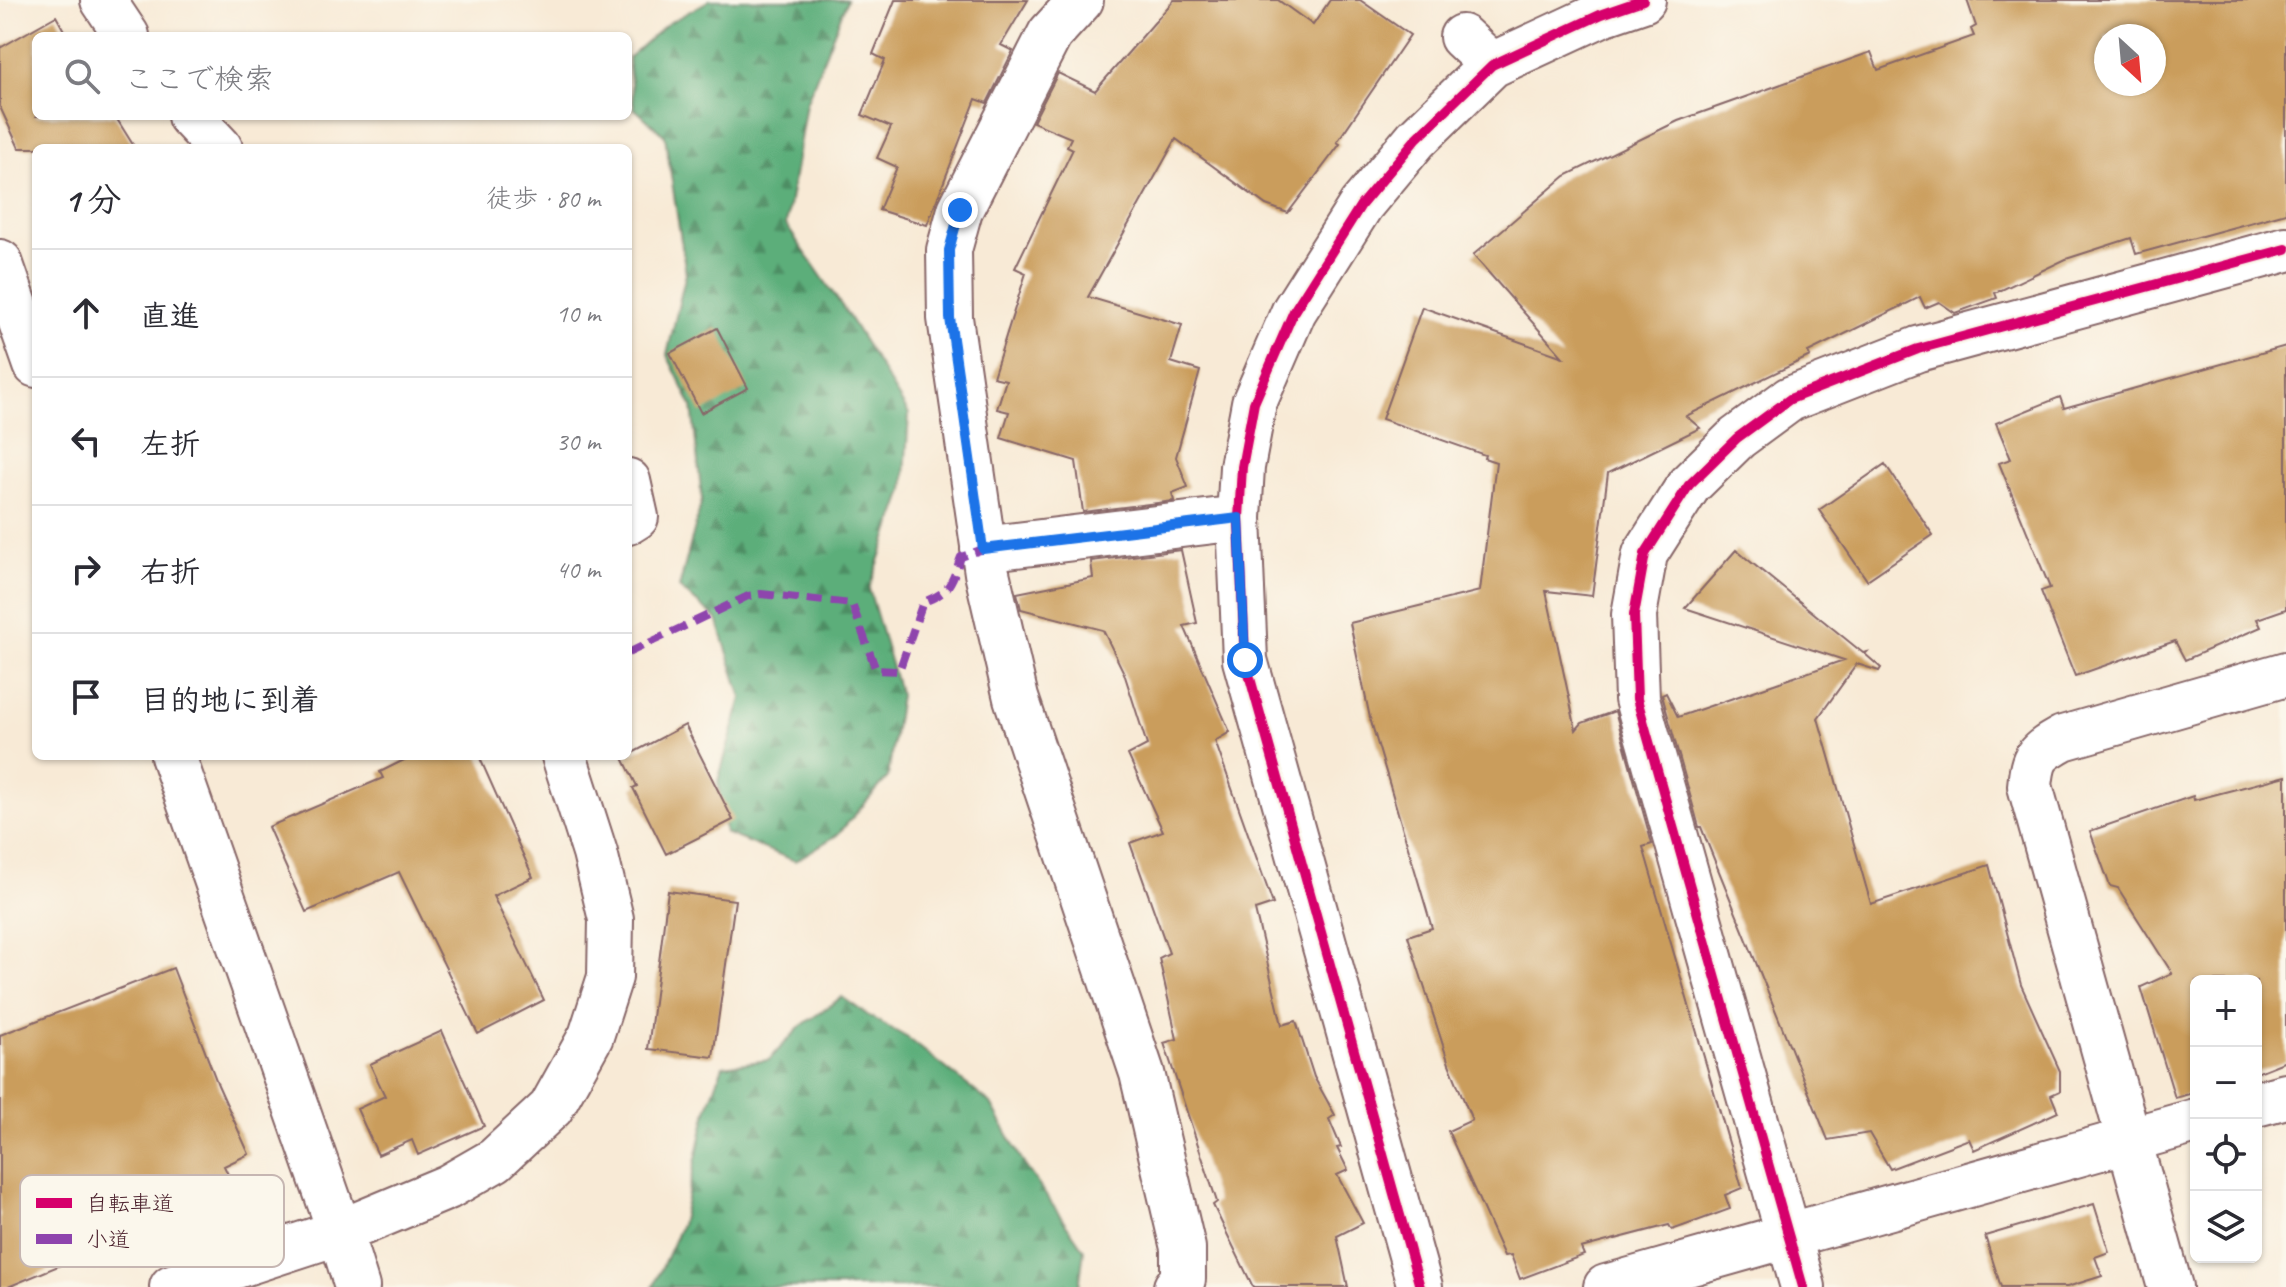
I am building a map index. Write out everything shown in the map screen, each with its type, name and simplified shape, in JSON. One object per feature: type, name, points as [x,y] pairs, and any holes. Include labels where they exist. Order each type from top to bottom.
[{"type":"street","points":[[103,0],[124,32]]},
{"type":"street","points":[[1081,0],[1050,34],[960,210],[949,250],[950,318],[983,549],[1016,698],[1142,1073],[1183,1248],[1183,1279],[1176,1287]]},
{"type":"street","points":[[1420,1287],[1245,660],[1239,518],[1242,467],[1254,403],[1294,311],[1361,205],[1416,139],[1477,51],[1643,0]]},
{"type":"street","points":[[194,120],[216,144]]},
{"type":"street","points":[[1803,1287],[1637,699],[1634,615],[1645,554],[1689,485],[1737,438],[1790,399],[1918,349],[2286,249]]},
{"type":"street","points":[[0,262],[32,354]]},
{"type":"street","points":[[632,499],[636,517],[632,520]]},
{"type":"street","points":[[983,549],[1239,518]]},
{"type":"street","points":[[2170,1287],[2030,786],[2033,760],[2043,749],[2063,738],[2286,674]]},
{"type":"street","points":[[174,760],[357,1287]]},
{"type":"street","points":[[284,1250],[340,1232],[448,1187],[495,1160],[551,1108],[591,1036],[610,977],[611,919],[595,853],[565,760]]},
{"type":"street","points":[[2262,1102],[2286,1096]]},
{"type":"street","points":[[1606,1287],[2190,1123]]},
{"type":"street","points":[[172,1287],[233,1267]]},
{"type":"green space","points":[[710,0],[847,0],[806,103],[786,225],[844,309],[909,414],[904,491],[869,589],[900,695],[888,777],[837,835],[795,861],[725,833],[718,781],[742,698],[717,619],[679,588],[702,500],[692,406],[667,355],[686,273],[665,136],[634,108],[632,91],[632,55],[667,24]]},
{"type":"green space","points":[[842,997],[908,1038],[991,1104],[1024,1164],[1084,1250],[1079,1287],[653,1287],[681,1225],[707,1110],[723,1066],[769,1060],[801,1026]]},
{"type":"building","points":[[895,0],[1028,0],[1001,45],[1013,51],[987,103],[976,99],[927,225],[879,210],[897,167],[877,158],[891,127],[862,115],[885,60],[873,54]]},
{"type":"building","points":[[1174,0],[1278,0],[1313,25],[1330,0],[1360,0],[1410,35],[1337,142],[1340,144],[1288,213],[1266,205],[1176,139],[1088,297],[1182,325],[1171,362],[1200,371],[1176,457],[1188,487],[1172,493],[1174,501],[1083,512],[1076,461],[1001,438],[1009,412],[997,409],[1006,380],[993,377],[1026,273],[1015,268],[1073,149],[1067,146],[1071,138],[1033,122],[1058,73],[1095,91]]},
{"type":"building","points":[[1967,0],[2286,0],[2286,213],[2136,254],[2131,238],[2066,259],[1995,293],[1997,298],[1955,313],[1939,302],[1925,308],[1920,297],[1808,352],[1810,356],[1686,416],[1700,428],[1608,473],[1592,596],[1546,591],[1576,730],[1582,723],[1615,711],[1652,844],[1643,847],[1742,1188],[1725,1195],[1730,1209],[1672,1230],[1669,1225],[1581,1248],[1584,1255],[1520,1279],[1511,1255],[1504,1256],[1448,1131],[1472,1120],[1449,1064],[1408,936],[1432,928],[1370,718],[1350,623],[1480,591],[1496,462],[1484,458],[1485,455],[1382,419],[1422,307],[1563,357],[1473,255],[1565,176],[1678,121],[1871,52],[1878,70],[1974,36],[1971,29],[1976,26]]},
{"type":"building","points":[[56,16],[65,32],[32,32],[32,120],[118,120],[132,144],[32,144],[32,148],[19,148],[0,107],[0,48]]},
{"type":"building","points":[[717,328],[748,388],[701,413],[670,353]]},
{"type":"building","points":[[2286,346],[2286,609],[2257,619],[2261,627],[2185,660],[2175,641],[2075,676],[2041,591],[2050,588],[1999,463],[2011,459],[1996,423],[2060,397],[2064,408]]},
{"type":"building","points":[[1885,464],[1933,535],[1867,580],[1819,510]]},
{"type":"building","points":[[1181,550],[1197,623],[1184,626],[1230,732],[1215,741],[1273,904],[1255,910],[1282,1025],[1296,1021],[1314,1077],[1335,1115],[1329,1119],[1341,1147],[1337,1148],[1348,1170],[1337,1175],[1363,1223],[1337,1236],[1348,1287],[1253,1287],[1213,1205],[1217,1202],[1164,1043],[1177,1039],[1159,958],[1169,953],[1130,843],[1163,831],[1128,755],[1147,745],[1124,673],[1103,630],[1021,609],[1017,593],[1093,578],[1091,561]]},
{"type":"building","points":[[1736,550],[1863,653],[1867,652],[1865,654],[1881,668],[1879,671],[1857,664],[1818,718],[1871,904],[1989,865],[2021,985],[2060,1071],[2060,1091],[2051,1095],[2058,1112],[1974,1150],[1969,1139],[1890,1169],[1869,1133],[1828,1140],[1699,827],[1662,695],[1666,693],[1678,717],[1844,660],[1685,608]]},
{"type":"building","points":[[685,725],[733,820],[666,854],[633,788],[637,786],[624,760],[632,760],[632,753]]},
{"type":"building","points":[[404,760],[481,760],[533,877],[493,896],[544,1000],[478,1034],[399,872],[306,912],[268,827],[383,778],[380,772]]},
{"type":"building","points":[[2286,776],[2286,1061],[2262,1071],[2262,975],[2190,975],[2190,1094],[2175,1098],[2141,987],[2172,973],[2118,888],[2110,886],[2090,831],[2193,796],[2194,800]]},
{"type":"building","points":[[668,891],[735,900],[713,1057],[648,1049]]},
{"type":"building","points":[[173,968],[218,1085],[249,1154],[224,1166],[228,1175],[20,1175],[20,1267],[56,1267],[8,1287],[0,1287],[0,1035]]},
{"type":"building","points":[[442,1031],[484,1126],[418,1155],[412,1140],[378,1155],[357,1109],[385,1096],[370,1064]]},
{"type":"building","points":[[2094,1204],[2109,1252],[2095,1257],[2102,1276],[2067,1287],[2001,1287],[1985,1236]]},
{"type":"marked path","points":[[632,651],[748,596],[761,594],[852,604],[876,670],[899,671],[923,602],[949,586],[961,557],[983,549]]},
{"type":"cycle path","points":[[1420,1287],[1245,660],[1239,518],[1242,467],[1254,403],[1294,311],[1361,205],[1416,139],[1492,65],[1602,14],[1643,0]]},
{"type":"cycle path","points":[[1803,1287],[1637,699],[1634,615],[1645,554],[1689,485],[1737,438],[1790,399],[1918,349],[2286,249]]},
{"type":"route","points":[[960,210],[949,250],[950,318],[983,549],[1239,518],[1245,660]]}]
